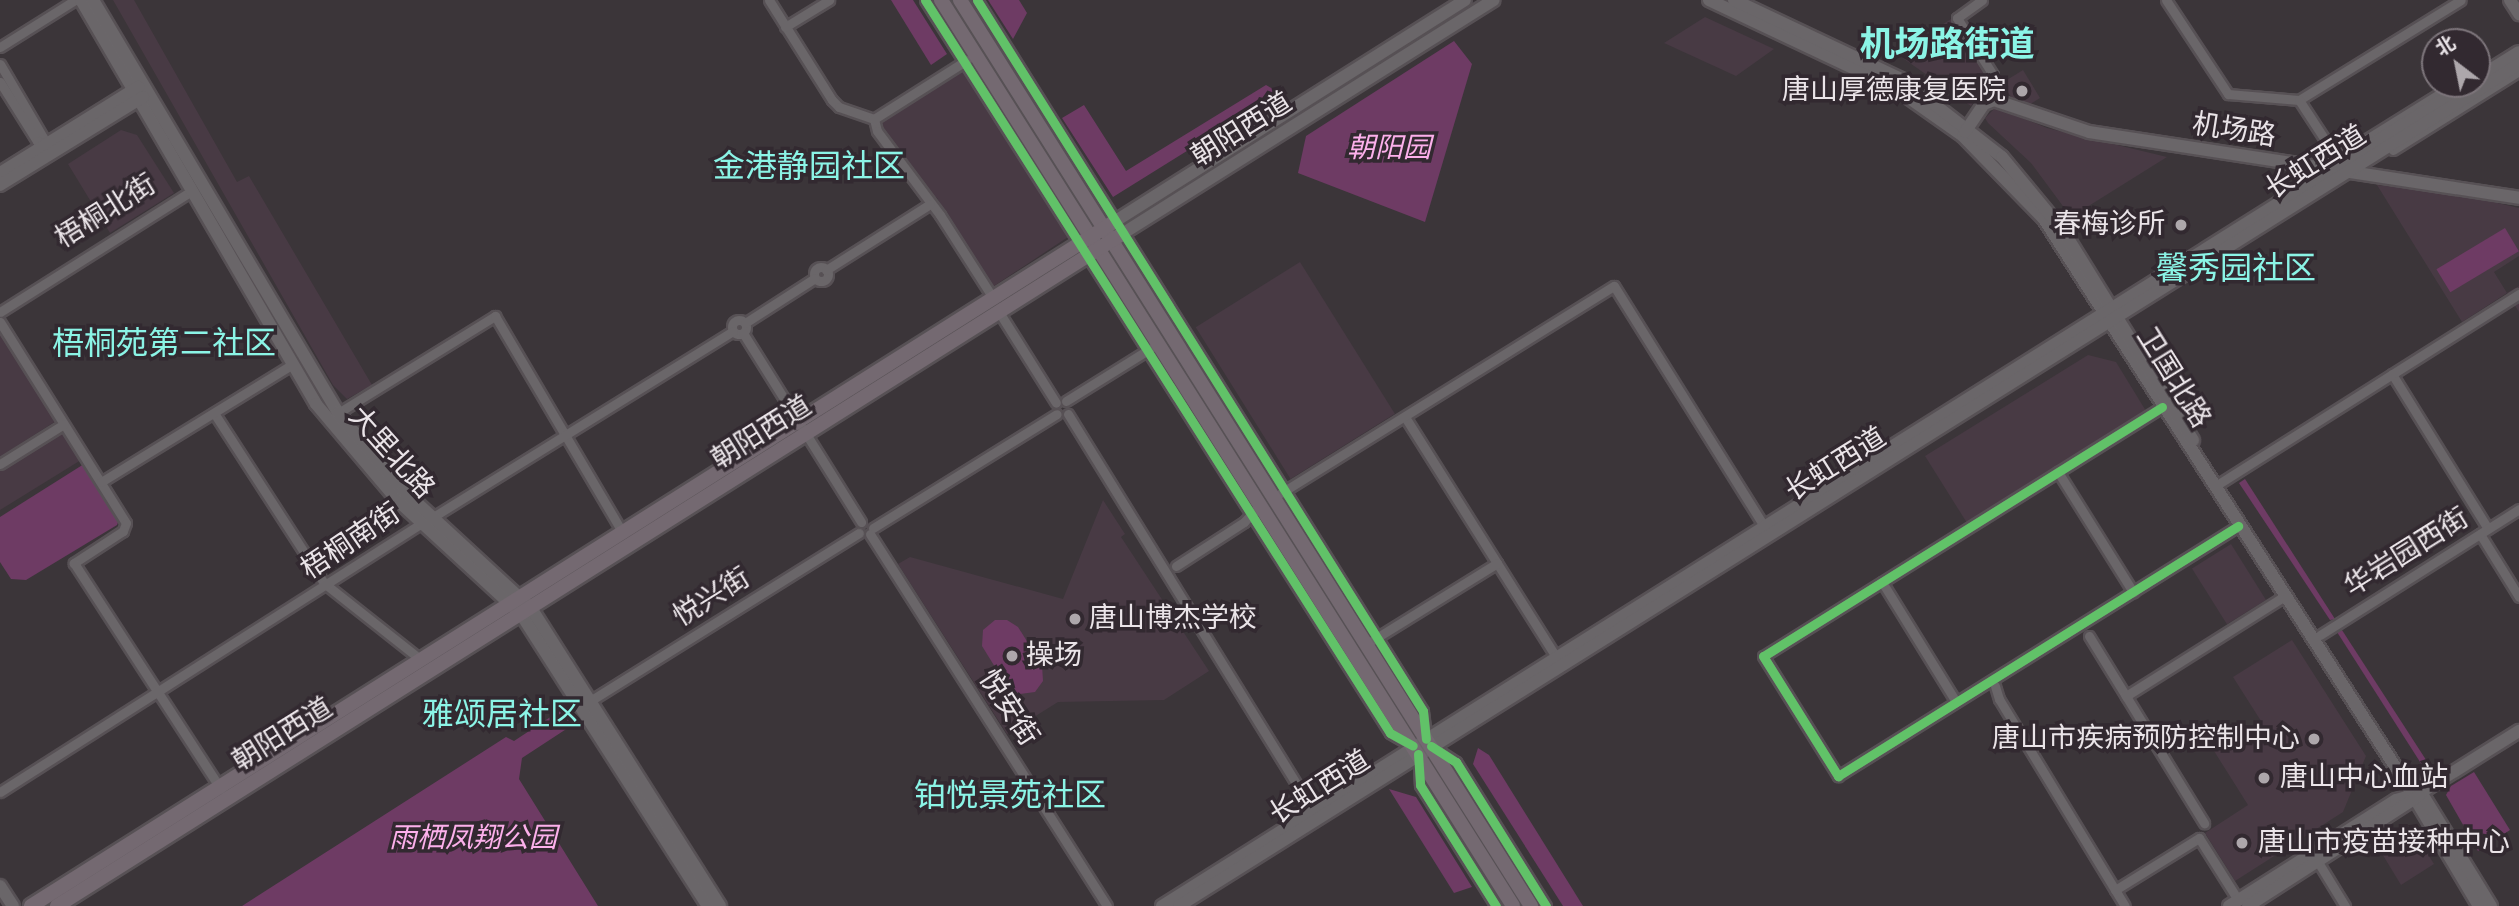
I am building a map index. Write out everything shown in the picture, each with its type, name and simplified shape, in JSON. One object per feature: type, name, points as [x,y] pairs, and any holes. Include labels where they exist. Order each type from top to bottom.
[{"type":"main road","name":"大里北路","points":[[78,0],[140,93],[338,414],[428,520]]},
{"type":"main road","name":"大里北路","points":[[93,0],[190,192],[293,364],[345,443],[526,611],[590,701],[720,906]]},
{"type":"main road","points":[[941,0],[970,58],[1151,349],[1371,641],[1422,746],[1494,877],[1513,906]]},
{"type":"main road","points":[[960,0],[1113,231],[1267,501],[1422,746],[1531,906]]},
{"type":"main road","name":"朝阳西道","points":[[1113,231],[1465,0]]},
{"type":"main road","name":"朝阳西道","points":[[31,906],[224,794],[526,611],[806,434],[1089,246],[1493,0]]},
{"type":"main road","name":"卫国北路","points":[[1709,0],[1858,67],[1965,131]]},
{"type":"main road","name":"卫国北路","points":[[1734,0],[1865,58],[1965,131],[2044,219],[2320,635],[2416,796],[2473,904]]},
{"type":"main road","points":[[2510,0],[2519,14]]},
{"type":"main road","points":[[2491,69],[2519,52]]},
{"type":"main road","name":"长虹西道","points":[[1162,906],[1312,809],[1422,746],[2110,316],[2350,173],[2519,65]]},
{"type":"main road","points":[[0,173],[140,93]]},
{"type":"main road","points":[[0,185],[140,93]]},
{"type":"main road","name":"长虹西道","points":[[2110,316],[2323,170],[2444,98]]},
{"type":"main road","name":"机场路","points":[[1983,104],[1994,100],[2089,132],[2519,198]]},
{"type":"main road","points":[[1965,131],[1983,104]]},
{"type":"main road","name":"朝阳西道","points":[[57,906],[515,599],[799,420],[998,307]]},
{"type":"main road","name":"卫国北路","points":[[2110,316],[2162,407],[2238,526],[2491,906]]},
{"type":"main road","name":"长虹西道","points":[[1179,906],[1556,657],[1767,531]]},
{"type":"main road","name":"大里北路","points":[[526,611],[708,906]]},
{"type":"main road","points":[[2238,904],[2519,731]]},
{"type":"main road","points":[[2238,904],[2318,862],[2416,796]]},
{"type":"main road","points":[[0,886],[13,906]]},
{"type":"street","points":[[0,47],[78,0]]},
{"type":"street","points":[[769,0],[839,107],[873,119]]},
{"type":"street","points":[[786,27],[829,0]]},
{"type":"street","points":[[873,119],[970,58],[925,0]]},
{"type":"street","points":[[977,0],[1113,231]]},
{"type":"street","points":[[1982,0],[1957,18],[1993,75],[1983,104]]},
{"type":"street","points":[[2166,0],[2228,94],[2299,100],[2461,0]]},
{"type":"street","points":[[2491,63],[2519,46]]},
{"type":"street","points":[[0,64],[47,144]]},
{"type":"street","points":[[2350,173],[2519,71]]},
{"type":"street","points":[[0,82],[37,141],[47,144]]},
{"type":"street","points":[[2323,170],[2337,158],[2433,98]]},
{"type":"street","points":[[2299,100],[2337,158]]},
{"type":"street","points":[[873,119],[877,131],[930,204],[1114,487],[1312,809]]},
{"type":"street","name":"梧桐北街","points":[[0,306],[180,192],[190,192]]},
{"type":"street","name":"梧桐北街","points":[[0,312],[190,192]]},
{"type":"street","points":[[744,328],[815,278],[824,279],[826,270],[930,204]]},
{"type":"street","points":[[1171,581],[1176,566],[1244,522],[1267,501],[1614,286],[1767,531]]},
{"type":"street","points":[[2220,483],[2518,296]]},
{"type":"street","points":[[338,414],[495,316],[567,434],[622,532]]},
{"type":"street","name":"梧桐南街","points":[[0,790],[733,331],[735,321],[744,328]]},
{"type":"street","points":[[0,323],[126,523],[123,531],[74,563],[224,794]]},
{"type":"street","name":"悦安街","points":[[744,328],[806,434],[1105,906]]},
{"type":"street","name":"悦兴街","points":[[590,701],[1062,408],[1151,349]]},
{"type":"street","points":[[102,482],[293,364]]},
{"type":"street","points":[[2392,374],[2519,597]]},
{"type":"street","points":[[2162,407],[1763,656],[1838,776],[2238,526]]},
{"type":"street","points":[[214,412],[326,585],[421,660]]},
{"type":"street","points":[[1405,417],[1556,657]]},
{"type":"street","points":[[0,464],[64,424]]},
{"type":"street","points":[[2057,472],[2133,592]]},
{"type":"street","name":"华岩园西街","points":[[2320,635],[2519,509]]},
{"type":"street","points":[[1160,563],[1176,566]]},
{"type":"street","points":[[1371,641],[1497,563]]},
{"type":"street","points":[[1882,582],[1956,702]]},
{"type":"street","points":[[2126,696],[2285,596]]},
{"type":"street","points":[[2090,636],[2204,823]]},
{"type":"street","points":[[1995,686],[1999,699],[2125,906]]},
{"type":"street","points":[[1496,906],[1420,785],[1422,746],[1456,762],[1546,906]]},
{"type":"street","points":[[2115,890],[2199,838],[2238,904]]},
{"type":"street","points":[[2318,862],[2345,906]]},
{"type":"street","points":[[1479,879],[1494,877]]},
{"type":"shaded area","points":[[113,0],[134,0],[237,182],[249,176],[372,385],[347,399],[333,385]]},
{"type":"shaded area","points":[[1705,17],[1774,49],[1736,76],[1664,43]]},
{"type":"shaded area","points":[[1951,19],[1988,77],[1971,106],[1897,54]]},
{"type":"shaded area","points":[[962,68],[1068,237],[994,286],[989,285],[937,198],[926,192],[880,128],[883,118]]},
{"type":"shaded area","name":"唐山厚德康复医院","points":[[2023,70],[2040,98],[2024,108],[2017,106],[2002,83]]},
{"type":"shaded area","points":[[1996,107],[2047,128],[2167,157],[2071,217],[2031,163],[1988,123],[1985,118]]},
{"type":"shaded area","points":[[121,130],[137,135],[174,193],[110,233],[68,164]]},
{"type":"shaded area","points":[[2377,185],[2455,193],[2519,208],[2519,256],[2494,272],[2507,293],[2462,322]]},
{"type":"shaded area","points":[[1300,262],[1395,414],[1291,479],[1196,327]]},
{"type":"shaded area","points":[[2519,286],[2519,312],[2507,293]]},
{"type":"shaded area","points":[[0,333],[56,421],[0,457]]},
{"type":"shaded area","points":[[2088,355],[2116,362],[2146,411],[1967,523],[1925,456]]},
{"type":"shaded area","points":[[63,431],[81,460],[0,510],[0,470]]},
{"type":"shaded area","name":"唐山博杰学校","points":[[1103,500],[1125,534],[1121,537],[1209,671],[1164,700],[1058,702],[1007,734],[898,564],[910,557],[1063,599]]},
{"type":"shaded area","points":[[2231,544],[2266,600],[2227,624],[2192,568]]},
{"type":"shaded area","points":[[2292,640],[2366,756],[2343,812],[2235,881],[2205,833],[2248,805],[2214,751],[2261,721],[2233,677]]},
{"type":"shaded area","points":[[2415,834],[2434,864],[2401,885],[2378,847],[2398,835]]},
{"type":"green space","points":[[891,0],[913,0],[947,54],[931,65]]},
{"type":"green space","points":[[988,0],[1019,0],[1027,13],[1013,39]]},
{"type":"green space","name":"朝阳园","points":[[1454,41],[1472,64],[1425,222],[1298,173],[1306,136]]},
{"type":"green space","points":[[1266,85],[1280,93],[1113,197],[1062,118],[1084,105],[1126,171]]},
{"type":"green space","points":[[2505,228],[2519,251],[2450,292],[2436,269]]},
{"type":"green space","points":[[84,464],[119,520],[117,525],[26,580],[11,579],[0,562],[0,517]]},
{"type":"green space","points":[[2245,479],[2335,619],[2330,620],[2239,483]]},
{"type":"green space","name":"操场","points":[[995,620],[1007,620],[1018,627],[1042,665],[1043,681],[1035,692],[1020,694],[1008,688],[982,646],[983,630]]},
{"type":"green space","points":[[2340,627],[2430,766],[2422,765],[2337,632]]},
{"type":"green space","name":"雨栖凤翔公园","points":[[564,708],[574,724],[522,758],[519,779],[598,906],[242,906],[506,737],[514,741]]},
{"type":"green space","points":[[1478,748],[1489,755],[1583,906],[1563,906],[1473,764]]},
{"type":"green space","points":[[2474,772],[2510,830],[2478,851],[2446,795],[2451,786]]},
{"type":"green space","points":[[1389,789],[1416,797],[1472,887],[1454,893]]},
{"type":"cycle path","points":[[925,0],[1390,733],[1413,746]]},
{"type":"cycle path","points":[[977,0],[1423,711],[1426,739]]},
{"type":"cycle path","points":[[2162,407],[1763,656],[1838,776],[2238,526]]},
{"type":"cycle path","points":[[1431,746],[1456,762],[1546,906]]},
{"type":"cycle path","points":[[1418,754],[1420,785],[1496,906]]},
{"type":"place","name":"唐山厚德康复医院","points":[[2022,91]]},
{"type":"place","name":"春梅诊所","points":[[2181,225]]},
{"type":"place","name":"唐山博杰学校","points":[[1075,619]]},
{"type":"place","name":"操场","points":[[1012,656]]},
{"type":"place","name":"唐山市疾病预防控制中心","points":[[2314,739]]},
{"type":"place","name":"唐山中心血站","points":[[2264,778]]},
{"type":"place","name":"唐山市疫苗接种中心","points":[[2242,843]]},
{"type":"district","name":"机场路街道","points":[[1947,46]]},
{"type":"district","name":"金港静园社区","points":[[809,168]]},
{"type":"district","name":"馨秀园社区","points":[[2236,270]]},
{"type":"district","name":"梧桐苑第二社区","points":[[164,345]]},
{"type":"district","name":"雅颂居社区","points":[[502,716]]},
{"type":"district","name":"铂悦景苑社区","points":[[1010,797]]}]
